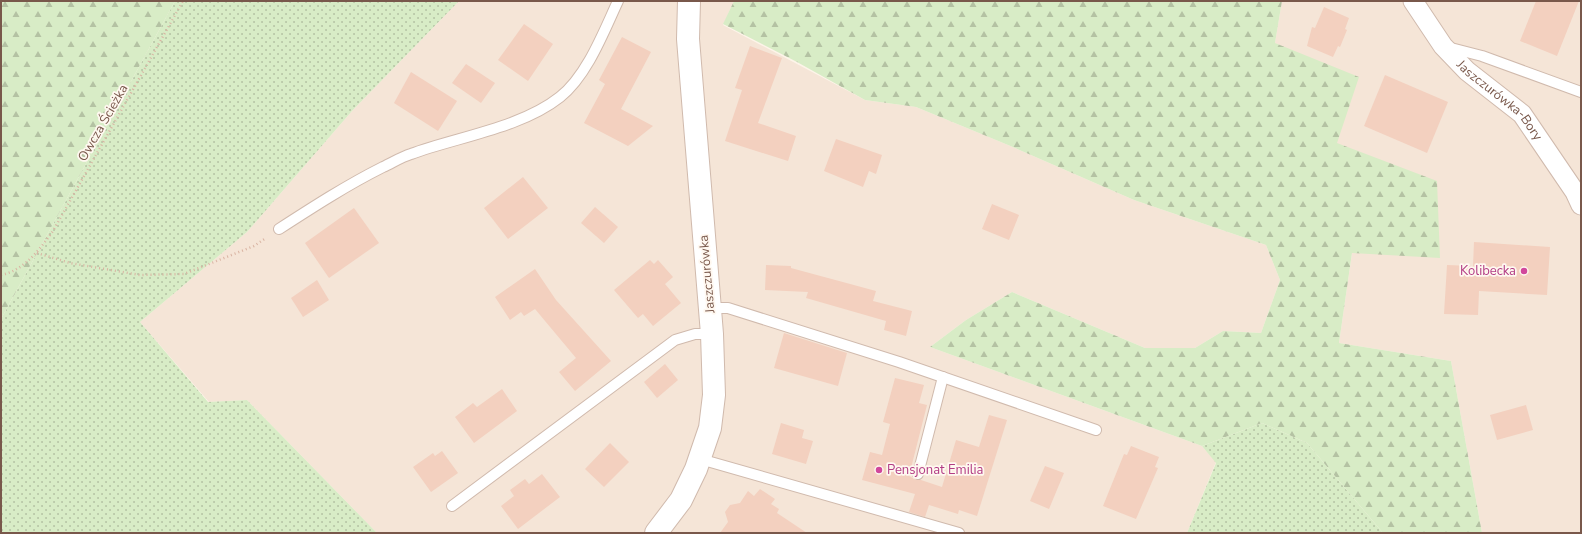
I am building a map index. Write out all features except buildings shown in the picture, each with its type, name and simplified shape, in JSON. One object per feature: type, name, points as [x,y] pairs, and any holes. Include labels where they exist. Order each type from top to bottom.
[{"type":"street","name":"Jaszczurówka","points":[[656,533],[673,511],[686,490],[700,459],[710,428],[713,408],[714,384],[712,334],[688,39],[689,1]]},
{"type":"street","name":"Jaszczurówka-Bory","points":[[1413,1],[1443,46],[1467,71],[1522,114],[1575,192],[1581,205]]},
{"type":"lane","points":[[279,229],[354,182],[410,154],[511,123],[538,110],[561,96],[579,76],[592,56],[618,1]]},
{"type":"lane","points":[[1443,46],[1482,56],[1581,92]]},
{"type":"lane","points":[[710,308],[728,308],[943,377],[1096,430]]},
{"type":"lane","points":[[452,506],[676,340],[695,334],[712,334]]},
{"type":"lane","points":[[918,474],[943,377]]},
{"type":"lane","points":[[700,459],[959,533]]},
{"type":"path","name":"Owcza Ścieżka","points":[[1,275],[13,273],[37,253],[53,231],[183,1]]},
{"type":"path","points":[[37,253],[70,263],[140,275],[184,274],[254,246],[279,229]]},
{"type":"shaded area","points":[[459,1],[734,1],[723,25],[865,100],[916,107],[1134,200],[1266,245],[1280,280],[1261,333],[1223,331],[1195,348],[1145,348],[1012,292],[966,320],[930,347],[1202,446],[1216,462],[1187,533],[377,533],[247,400],[209,402],[140,322],[247,232],[352,111]]},
{"type":"shaded area","points":[[1282,1],[1581,1],[1581,533],[1482,533],[1451,361],[1339,343],[1352,253],[1337,143],[1275,43]]},
{"type":"green space","points":[[1,1],[175,1],[1,319]]},
{"type":"green space","points":[[175,1],[459,1],[352,111],[247,232],[140,322],[208,402],[247,400],[377,533],[1,533],[1,319]]},
{"type":"green space","points":[[734,1],[1282,1],[1275,43],[1359,77],[1337,143],[1437,181],[1440,258],[1352,253],[1339,343],[1451,361],[1482,533],[1383,533],[1307,443],[1262,423],[1202,446],[930,347],[966,320],[1012,292],[1145,348],[1195,348],[1223,331],[1261,333],[1280,280],[1266,245],[1134,200],[916,107],[865,100],[797,62],[723,24]]},
{"type":"green space","points":[[1262,423],[1307,443],[1383,533],[1187,533],[1216,463],[1202,446]]},
{"type":"place","name":"Kolibecka","points":[[1524,271]]},
{"type":"place","name":"Pensjonat Emilia","points":[[879,470]]}]
